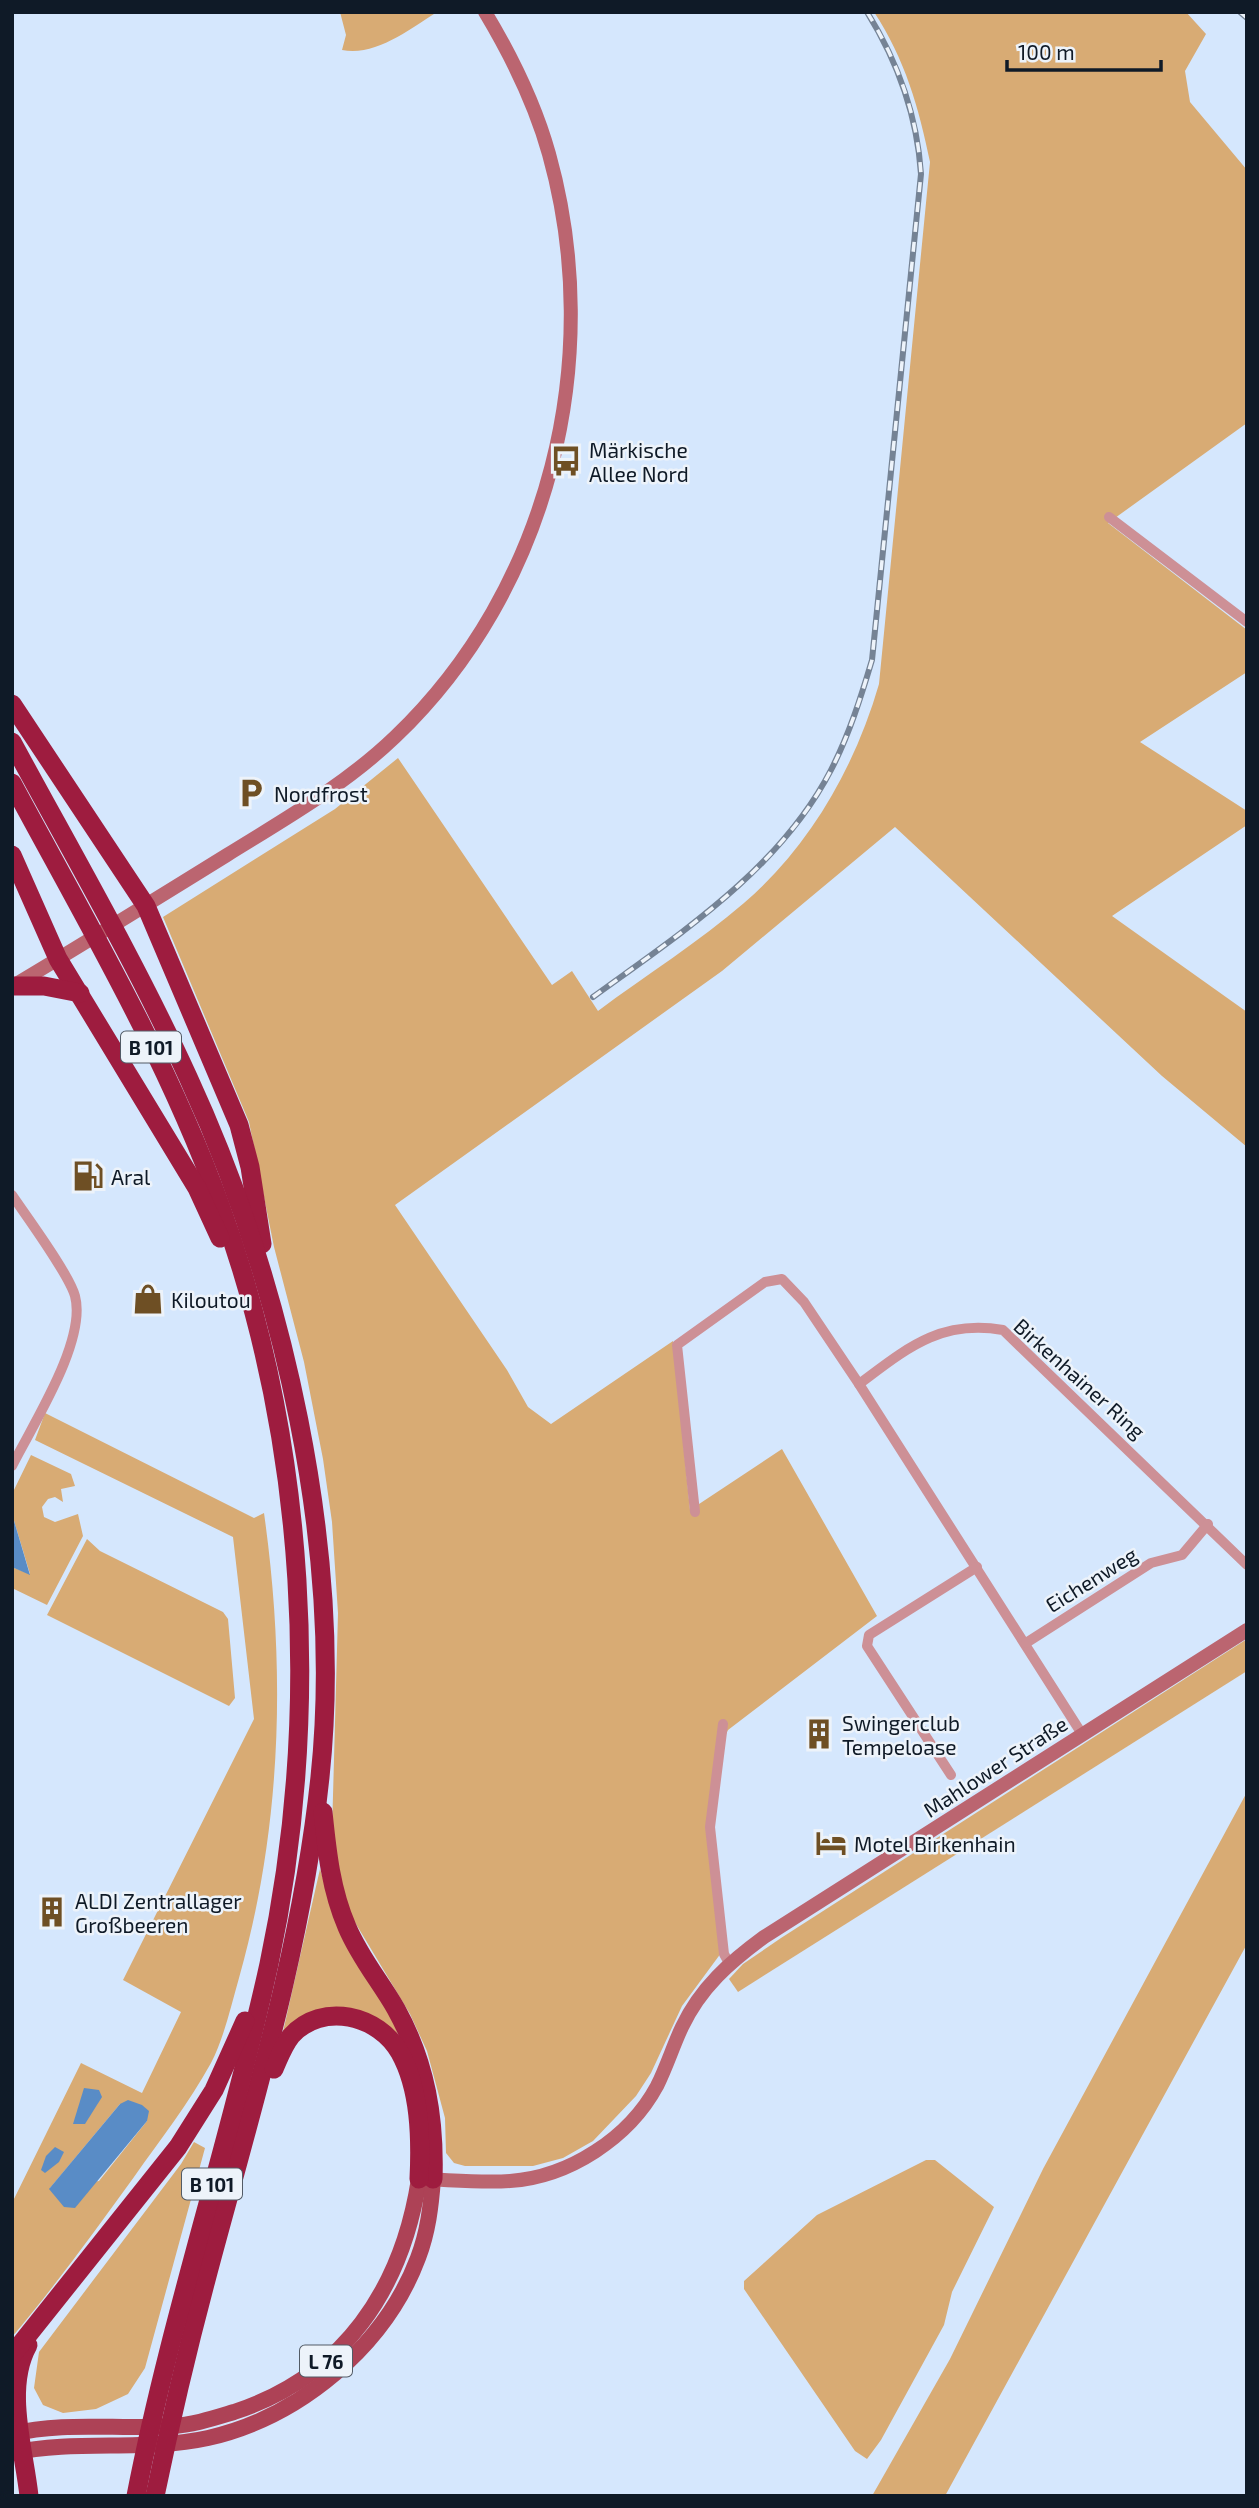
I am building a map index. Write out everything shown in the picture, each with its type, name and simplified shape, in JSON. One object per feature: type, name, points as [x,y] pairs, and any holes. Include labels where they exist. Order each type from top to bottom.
[{"type":"highway","points":[[12,704],[142,908],[239,1125],[256,1200],[263,1270]]},
{"type":"highway","name":"B 101","points":[[12,742],[189,1078],[263,1270],[278,1325],[306,1458],[315,1524],[325,1675],[320,1777],[298,1920],[254,2111],[205,2283],[178,2401],[150,2474],[136,2496]]},
{"type":"highway","name":"B 101","points":[[12,783],[170,1085],[218,1197],[246,1279],[257,1326],[284,1459],[292,1523],[299,1678],[288,1842],[268,1966],[157,2402],[150,2474],[155,2496]]},
{"type":"highway","points":[[12,855],[79,993],[197,1188],[257,1326]]},
{"type":"highway","points":[[13,987],[51,987],[79,993]]},
{"type":"highway","points":[[320,1777],[325,1852],[345,1924],[360,1958],[395,2008],[425,2080],[434,2129],[426,2179]]},
{"type":"highway","points":[[12,2355],[169,2157],[204,2108],[268,1966]]},
{"type":"highway","points":[[254,2111],[283,2048],[292,2035],[319,2019],[339,2015],[365,2020],[386,2034],[405,2064],[419,2125],[426,2179]]},
{"type":"highway","points":[[29,2496],[18,2442],[16,2381],[20,2360],[42,2320]]},
{"type":"main road","name":"L 76","points":[[18,2442],[88,2426],[175,2426],[208,2420],[284,2393],[315,2371],[356,2333],[371,2312],[402,2252],[426,2179]]},
{"type":"street","points":[[13,987],[302,810],[395,737],[441,687],[474,643],[519,561],[542,503],[555,458],[566,391],[571,333],[568,249],[559,192],[537,117],[510,55],[485,12]]},
{"type":"street","points":[[1109,517],[1247,622]]},
{"type":"street","points":[[12,1195],[75,1295],[77,1326],[68,1353],[12,1466]]},
{"type":"street","points":[[695,1512],[677,1345],[765,1282],[782,1279],[804,1302],[859,1384],[1082,1734]]},
{"type":"street","name":"Birkenhainer Ring","points":[[859,1384],[919,1340],[958,1330],[984,1327],[1003,1331],[1208,1524],[1247,1565]]},
{"type":"street","name":"Eichenweg","points":[[1026,1643],[1151,1563],[1182,1555],[1208,1524]]},
{"type":"street","points":[[951,1775],[867,1646],[869,1635],[977,1567]]},
{"type":"street","name":"Mahlower Straße","points":[[426,2179],[510,2181],[538,2177],[575,2163],[617,2135],[639,2112],[656,2088],[692,2008],[729,1963],[764,1937],[1247,1630]]},
{"type":"street","points":[[723,1724],[710,1827],[724,1954],[729,1963]]},
{"type":"shaded area","points":[[340,12],[437,12],[392,40],[379,46],[354,51],[342,50],[346,35]]},
{"type":"shaded area","points":[[874,12],[1186,12],[1206,34],[1185,71],[1190,102],[1247,170],[1247,423],[1108,523],[1247,630],[1247,672],[1140,742],[1247,811],[1247,825],[1112,916],[1247,1012],[1247,1147],[1162,1076],[895,827],[722,971],[395,1205],[507,1370],[528,1407],[551,1424],[673,1341],[690,1510],[782,1449],[877,1616],[728,1730],[723,1740],[710,1827],[724,1949],[682,2006],[651,2073],[636,2096],[593,2141],[563,2158],[533,2166],[465,2166],[454,2163],[446,2153],[445,2118],[427,2051],[410,2014],[350,1914],[337,1872],[332,1832],[338,1613],[332,1522],[323,1459],[304,1362],[274,1247],[249,1122],[163,917],[335,809],[398,758],[552,985],[572,971],[598,1011],[727,917],[768,881],[790,856],[809,831],[843,775],[869,715],[879,684],[930,162],[909,84],[894,48]]},
{"type":"shaded area","points":[[45,1413],[254,1518],[264,1513],[275,1630],[276,1747],[272,1805],[253,1921],[230,2011],[216,2053],[174,2121],[134,2177],[12,2337],[12,2203],[81,2063],[142,2093],[181,2012],[123,1980],[254,1719],[233,1537],[35,1440]],"holes":[[[120,2104],[147,2121],[99,2181],[50,2188]]]},
{"type":"shaded area","points":[[31,1455],[71,1474],[75,1486],[61,1489],[63,1502],[55,1497],[48,1499],[42,1507],[44,1517],[55,1522],[78,1514],[83,1536],[47,1605],[12,1588],[12,1567],[30,1574],[12,1514],[12,1494]]},
{"type":"shaded area","points":[[87,1539],[100,1551],[223,1612],[228,1619],[235,1698],[229,1706],[47,1615]]},
{"type":"shaded area","points":[[1247,1639],[1247,1671],[738,1992],[729,1979],[743,1964],[781,1938]]},
{"type":"shaded area","points":[[1247,1792],[1247,1944],[945,2496],[872,2496],[950,2359],[1043,2169]]},
{"type":"shaded area","points":[[320,1869],[338,1926],[389,2009],[419,2094],[367,2014],[282,2036]]},
{"type":"shaded area","points":[[194,2142],[205,2148],[145,2368],[128,2394],[96,2409],[63,2413],[43,2405],[34,2388],[39,2352],[181,2164]]},
{"type":"shaded area","points":[[926,2160],[935,2160],[994,2207],[952,2292],[944,2325],[881,2440],[867,2459],[855,2451],[744,2289],[744,2281],[817,2215]]},
{"type":"water","points":[[12,1514],[30,1575],[12,1567]]},
{"type":"water","points":[[84,2088],[99,2090],[102,2097],[85,2124],[73,2124]]},
{"type":"water","points":[[128,2100],[149,2111],[147,2121],[75,2208],[64,2207],[49,2189],[120,2104]]},
{"type":"water","points":[[55,2147],[64,2152],[59,2162],[45,2173],[41,2170],[46,2156]]},
{"type":"railway","points":[[593,997],[726,897],[785,838],[810,806],[831,770],[849,730],[872,660],[921,174],[915,130],[904,89],[888,50],[867,12]]},
{"type":"railway","points":[[1240,12],[1247,18]]},
{"type":"place","name":"Märkische Allee Nord","points":[[566,461]]},
{"type":"place","name":"Nordfrost","points":[[251,793]]},
{"type":"place","name":"Aral","points":[[88,1176]]},
{"type":"place","name":"Kiloutou","points":[[148,1299]]},
{"type":"place","name":"Swingerclub Tempeloase","points":[[819,1734]]},
{"type":"place","name":"Motel Birkenhain","points":[[831,1843]]},
{"type":"place","name":"ALDI Zentrallager Großbeeren","points":[[52,1912]]}]
